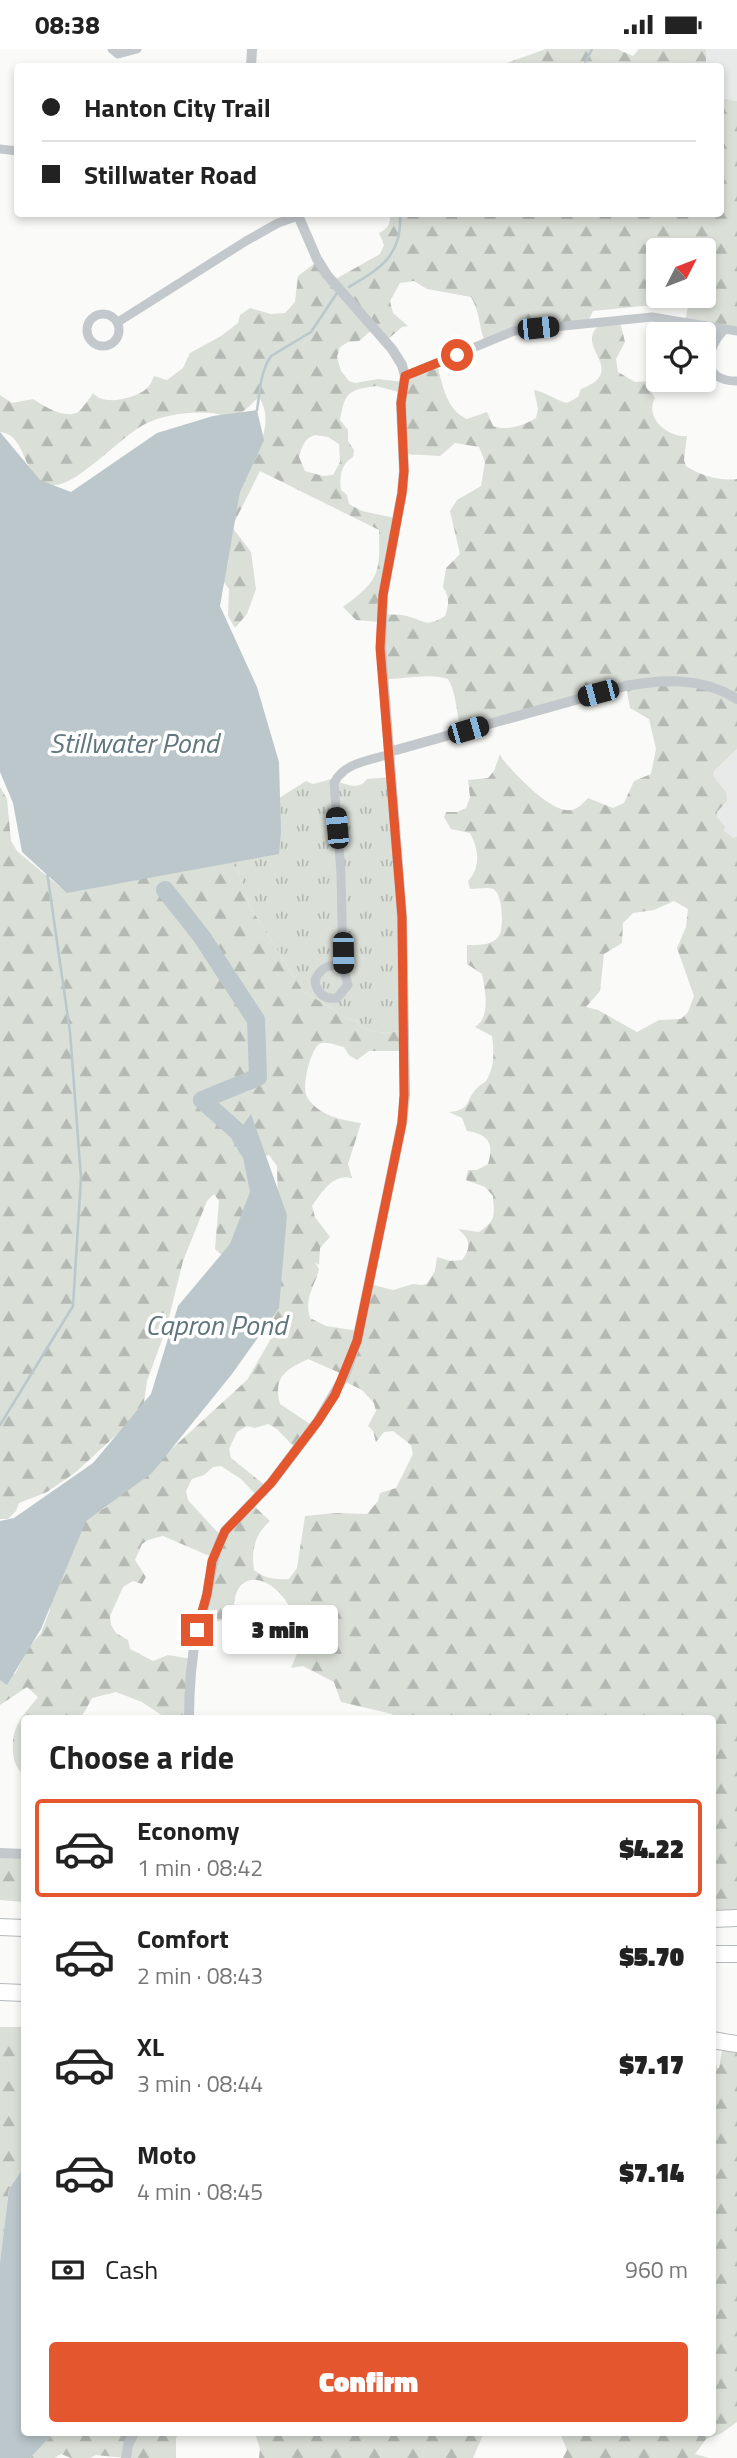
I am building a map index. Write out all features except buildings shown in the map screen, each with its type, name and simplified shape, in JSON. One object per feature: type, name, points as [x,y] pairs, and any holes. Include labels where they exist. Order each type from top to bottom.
[{"type":"highway","points":[[716,1919],[737,1918]]},
{"type":"highway","points":[[0,1927],[21,1928]]},
{"type":"highway","points":[[716,1954],[737,1954]]},
{"type":"highway","points":[[0,1991],[21,1993]]},
{"type":"highway","points":[[716,2037],[737,2036]]},
{"type":"highway","points":[[716,2038],[737,2044]]},
{"type":"street","points":[[115,52],[136,49]]},
{"type":"street","points":[[118,322],[246,241],[292,217]]},
{"type":"street","points":[[189,1715],[197,1630],[207,1594],[212,1561],[220,1541],[225,1531],[271,1483],[318,1421],[335,1395],[357,1341],[402,1123],[402,917],[380,648],[381,610],[402,493],[404,471],[401,403],[405,376],[392,349],[327,275],[298,217]]},
{"type":"street","points":[[405,376],[514,331],[652,317],[737,331]]},
{"type":"street","points":[[725,329],[709,350],[709,363],[715,375],[725,380],[737,381]]},
{"type":"street","points":[[343,968],[341,874],[334,783],[338,774],[347,768],[390,753],[650,681],[700,683],[737,699]]},
{"type":"street","points":[[0,1853],[21,1854]]},
{"type":"street","points":[[126,2458],[133,2436]]},
{"type":"shaded area","points":[[706,49],[737,49],[737,101],[724,99],[724,63],[706,63]]},
{"type":"shaded area","points":[[737,749],[737,836],[734,838],[723,831],[725,826],[717,817],[713,776],[714,771]]},
{"type":"green space","points":[[546,49],[617,49],[633,56],[639,49],[706,49],[706,63],[506,63]]},
{"type":"green space","points":[[724,99],[737,101],[737,333],[716,328],[716,322],[685,321],[688,308],[716,308],[716,238],[646,238],[646,306],[593,311],[588,322],[484,340],[471,297],[427,289],[414,281],[400,283],[390,301],[393,313],[408,326],[402,327],[387,340],[374,328],[359,341],[348,342],[340,347],[337,357],[341,371],[349,381],[355,383],[378,379],[404,382],[437,364],[446,395],[460,415],[467,419],[487,412],[493,426],[509,428],[536,418],[538,409],[534,390],[567,403],[578,397],[581,389],[594,383],[602,369],[592,340],[593,333],[605,320],[619,318],[625,342],[616,359],[618,372],[635,382],[646,381],[646,392],[651,392],[655,398],[652,405],[655,419],[672,434],[687,436],[684,460],[686,466],[711,477],[737,479],[737,749],[714,771],[713,776],[726,792],[727,801],[717,812],[717,817],[725,826],[724,831],[734,838],[737,836],[737,1918],[716,1920],[716,1715],[392,1715],[341,1702],[334,1682],[303,1666],[291,1668],[301,1644],[293,1630],[290,1608],[274,1588],[265,1582],[247,1581],[235,1597],[234,1613],[217,1621],[200,1620],[212,1557],[163,1536],[142,1544],[135,1560],[146,1577],[142,1584],[133,1581],[123,1587],[110,1616],[111,1625],[116,1633],[128,1640],[130,1649],[153,1661],[168,1655],[192,1659],[190,1715],[162,1715],[142,1702],[116,1692],[92,1698],[83,1715],[24,1715],[38,1697],[27,1687],[0,1705],[0,1668],[15,1674],[28,1649],[41,1633],[50,1610],[54,1533],[105,1508],[154,1465],[247,1380],[273,1335],[278,1203],[277,1166],[269,1155],[263,1157],[225,1258],[215,1249],[219,1201],[214,1194],[207,1201],[183,1261],[166,1329],[138,1415],[76,1472],[47,1492],[19,1503],[8,1519],[0,1519],[0,787],[7,799],[11,841],[17,851],[60,887],[79,890],[235,861],[250,907],[303,991],[348,1019],[358,1021],[357,1024],[368,1030],[404,1031],[403,1051],[369,1051],[357,1060],[349,1055],[344,1047],[322,1043],[314,1051],[306,1076],[305,1092],[318,1109],[338,1118],[361,1123],[348,1164],[352,1178],[339,1178],[334,1181],[312,1206],[315,1217],[330,1237],[320,1248],[319,1265],[315,1262],[319,1269],[308,1311],[310,1318],[326,1326],[359,1331],[369,1284],[393,1290],[413,1284],[427,1284],[435,1271],[437,1257],[450,1261],[462,1260],[465,1255],[468,1243],[458,1229],[479,1232],[493,1217],[493,1196],[485,1187],[466,1180],[468,1170],[477,1170],[488,1164],[488,1141],[485,1137],[467,1131],[462,1118],[449,1112],[465,1107],[473,1092],[486,1081],[491,1070],[492,1036],[475,1027],[480,1023],[485,1010],[482,974],[467,964],[467,945],[493,942],[501,932],[502,911],[499,897],[493,889],[470,889],[468,881],[477,864],[475,846],[470,833],[451,829],[444,817],[446,812],[457,812],[466,808],[470,797],[468,780],[488,778],[494,771],[500,754],[536,793],[566,810],[575,809],[588,798],[613,808],[624,803],[634,781],[651,774],[656,749],[649,719],[630,708],[626,686],[461,730],[455,697],[448,679],[425,676],[387,679],[381,622],[356,620],[343,607],[364,590],[375,575],[379,556],[379,530],[260,471],[232,527],[251,552],[256,589],[247,614],[235,628],[228,616],[229,589],[216,572],[219,515],[263,436],[266,416],[259,397],[234,416],[187,413],[145,424],[74,478],[53,485],[35,476],[16,441],[0,432],[0,395],[12,403],[33,399],[54,411],[72,414],[84,406],[93,393],[104,399],[126,398],[145,390],[154,376],[167,380],[183,368],[190,353],[221,336],[238,323],[240,315],[250,308],[271,314],[285,313],[295,302],[298,276],[319,260],[334,280],[380,254],[384,245],[379,233],[388,225],[390,217],[724,217]],"holes":[[[376,386],[403,393],[405,454],[440,456],[455,443],[479,447],[485,462],[481,486],[457,500],[450,511],[460,554],[446,568],[443,587],[448,601],[445,616],[433,622],[404,615],[383,614],[399,519],[362,511],[349,504],[347,495],[341,490],[342,471],[353,457],[354,450],[348,441],[348,430],[340,420],[346,398],[354,391]],[[315,435],[328,437],[339,444],[340,462],[333,475],[323,476],[305,471],[299,457],[304,443]],[[674,901],[688,909],[686,927],[677,948],[694,996],[688,1012],[681,1019],[659,1020],[637,1032],[598,1010],[586,1007],[600,991],[604,954],[622,943],[623,923],[633,913],[654,910]],[[308,1359],[340,1373],[344,1381],[362,1390],[374,1403],[376,1411],[368,1426],[373,1431],[376,1442],[384,1432],[393,1431],[411,1445],[413,1454],[396,1488],[380,1493],[378,1501],[367,1514],[305,1516],[297,1568],[289,1579],[274,1579],[262,1575],[254,1570],[254,1549],[258,1537],[270,1521],[252,1504],[221,1536],[188,1500],[186,1491],[192,1479],[204,1475],[213,1467],[221,1466],[241,1479],[258,1497],[266,1486],[231,1458],[229,1449],[237,1432],[247,1426],[255,1428],[268,1424],[277,1429],[295,1448],[313,1426],[280,1404],[278,1387],[283,1375]]]},
{"type":"green space","points":[[347,775],[338,782],[357,786],[367,779],[391,777],[404,1031],[368,1030],[357,1024],[358,1021],[348,1019],[303,991],[250,907],[235,861],[276,800],[306,781],[313,784]]},
{"type":"green space","points":[[21,1719],[21,1772],[14,1758],[16,1728]]},
{"type":"green space","points":[[0,1852],[21,1854],[21,1902],[0,1900]]},
{"type":"green space","points":[[0,2027],[21,2027],[21,2171],[9,2189],[0,2262]]},
{"type":"green space","points":[[723,2046],[737,2047],[737,2422],[716,2435],[716,2063],[719,2068]]},
{"type":"green space","points":[[51,2436],[177,2436],[176,2458],[96,2455],[90,2458],[71,2458],[61,2454],[55,2458],[30,2458]]},
{"type":"green space","points":[[256,2436],[484,2436],[473,2458],[259,2458],[260,2449]]},
{"type":"green space","points":[[561,2436],[714,2436],[706,2439],[695,2454],[709,2458],[563,2458],[567,2450]]},
{"type":"water","name":"Stillwater Pond","points":[[257,410],[264,440],[240,492],[220,606],[257,687],[279,762],[279,854],[67,893],[22,852],[13,803],[0,772],[0,432],[40,480],[71,492],[157,433],[213,416]]},
{"type":"water","name":"Capron Pond","points":[[251,1114],[287,1215],[279,1308],[232,1374],[152,1473],[86,1521],[41,1629],[7,1685],[0,1680],[0,1521],[14,1518],[93,1463],[151,1394],[178,1306],[230,1244],[250,1192],[238,1132]]},
{"type":"water","points":[[21,2171],[21,2436],[51,2436],[30,2458],[0,2458],[0,2262],[9,2189]]},
{"type":"waterway","points":[[585,63],[592,49]]},
{"type":"waterway","points":[[349,287],[388,259],[398,240],[400,217]]},
{"type":"waterway","points":[[257,410],[263,375],[271,356],[311,332],[337,293]]},
{"type":"waterway","points":[[0,1425],[73,1306],[81,1178],[70,1032],[47,872]]},
{"type":"waterway","points":[[165,890],[202,937],[256,1020],[258,1077],[202,1100],[238,1132],[249,1151]]},
{"type":"route","points":[[197,1630],[207,1594],[212,1561],[225,1531],[271,1483],[318,1421],[335,1395],[354,1353],[402,1123],[402,917],[380,648],[381,610],[402,493],[404,456],[401,403],[405,376],[457,355]]}]
